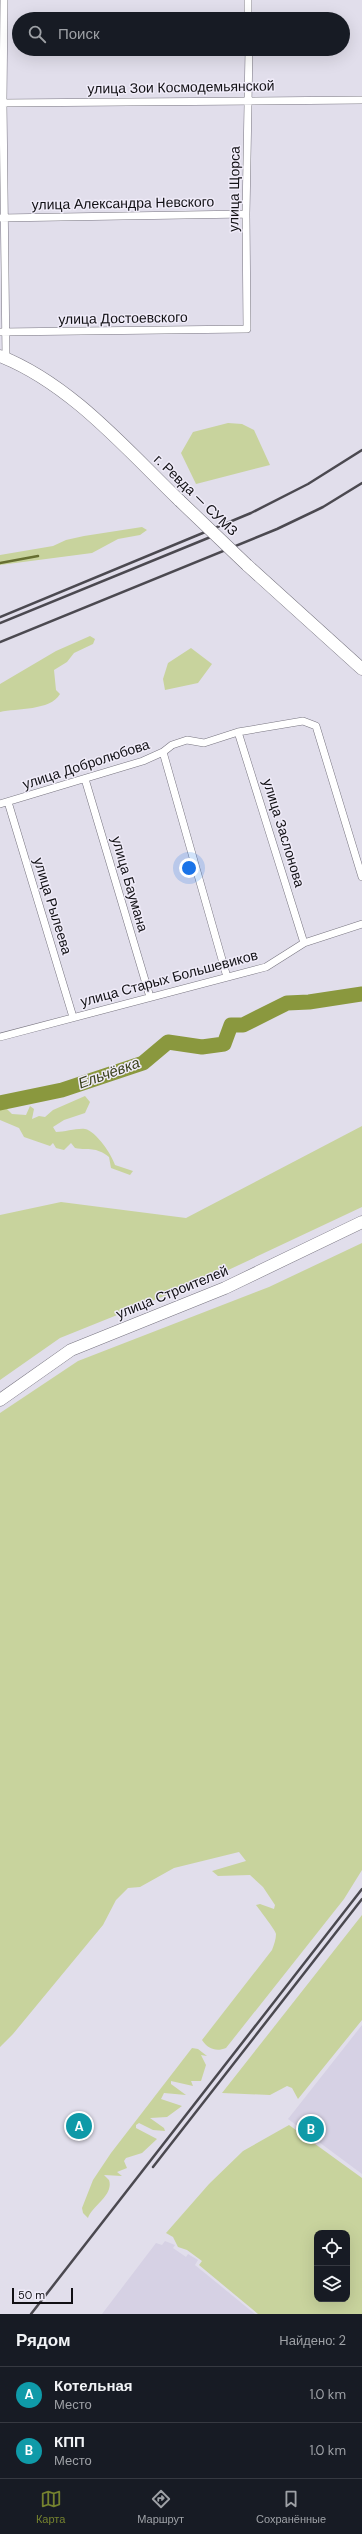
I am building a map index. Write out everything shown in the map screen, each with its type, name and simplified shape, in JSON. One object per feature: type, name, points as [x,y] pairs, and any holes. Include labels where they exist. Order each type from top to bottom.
[{"type":"main road","name":"г. Ревда — СУМЗ","points":[[3,357],[30,371],[94,418],[247,565],[362,669]]},
{"type":"main road","name":"улица Строителей","points":[[0,1400],[71,1350],[225,1288],[362,1222]]},
{"type":"street","points":[[3,357],[1,102],[4,0]]},
{"type":"street","points":[[248,0],[248,12]]},
{"type":"street","name":"улица Щорса","points":[[247,329],[246,214],[249,56]]},
{"type":"street","name":"улица Зои Космодемьянской","points":[[1,102],[249,99],[362,100]]},
{"type":"street","name":"улица Александра Невского","points":[[2,218],[246,214]]},
{"type":"street","name":"улица Достоевского","points":[[3,332],[247,329]]},
{"type":"street","name":"улица Добролюбова","points":[[0,804],[85,779],[163,752],[172,744],[187,740],[204,744],[238,732],[303,721],[316,726],[362,877]]},
{"type":"street","name":"улица Заслонова","points":[[238,732],[304,942]]},
{"type":"street","points":[[163,752],[228,977]]},
{"type":"street","name":"улица Баумана","points":[[85,779],[150,997]]},
{"type":"street","name":"улица Рылеева","points":[[8,802],[73,1017]]},
{"type":"street","name":"улица Старых Большевиков","points":[[0,1037],[266,967],[304,942],[362,924]]},
{"type":"shaded area","points":[[362,2025],[362,2174],[288,2119]]},
{"type":"shaded area","points":[[165,2241],[175,2245],[173,2248],[186,2257],[188,2254],[198,2260],[195,2265],[255,2314],[102,2314],[156,2243],[162,2245]]},
{"type":"green space","points":[[228,423],[242,424],[254,430],[270,465],[196,484],[181,453],[193,432]]},
{"type":"green space","points":[[142,527],[147,530],[140,535],[118,539],[92,553],[0,565],[0,555],[53,546],[66,540],[84,536]]},
{"type":"green space","points":[[90,636],[95,639],[93,644],[74,653],[67,662],[54,670],[56,690],[60,694],[55,699],[49,703],[33,708],[0,712],[0,684],[56,651]]},
{"type":"green space","points":[[191,648],[212,664],[198,683],[165,690],[163,679],[168,663]]},
{"type":"green space","points":[[85,1096],[90,1102],[85,1113],[64,1120],[53,1127],[56,1132],[85,1129],[94,1134],[111,1155],[115,1165],[133,1171],[130,1175],[111,1168],[109,1157],[100,1151],[75,1148],[71,1143],[64,1150],[56,1148],[53,1143],[50,1146],[24,1137],[19,1128],[0,1120],[0,1102],[12,1114],[26,1115],[30,1106],[34,1109],[32,1119],[39,1116],[45,1117],[53,1110]]},
{"type":"green space","points":[[362,1126],[362,1207],[224,1272],[60,1338],[0,1380],[0,1215],[61,1202],[186,1218]]},
{"type":"green space","points":[[362,1243],[362,1870],[344,1899],[226,2048],[219,2050],[212,2049],[202,2040],[272,1950],[276,1936],[273,1929],[256,1905],[260,1904],[274,1909],[275,1905],[263,1887],[250,1875],[218,1876],[212,1871],[246,1861],[239,1852],[174,1868],[140,1887],[128,1888],[116,1900],[103,1925],[13,2034],[0,2047],[0,1413],[78,1361],[269,1287]]},
{"type":"green space","points":[[362,1915],[362,2020],[298,2099],[292,2088],[287,2086],[270,2095],[222,2093]]},
{"type":"green space","points":[[192,2048],[198,2049],[207,2056],[201,2055],[206,2065],[201,2081],[191,2081],[193,2086],[171,2081],[171,2084],[186,2095],[164,2093],[161,2099],[182,2106],[167,2117],[150,2118],[164,2128],[165,2131],[153,2130],[139,2123],[136,2125],[136,2128],[157,2139],[142,2153],[126,2158],[124,2161],[127,2168],[117,2172],[122,2176],[104,2175],[109,2180],[110,2185],[108,2191],[88,2218],[83,2213],[82,2208],[93,2180],[111,2153]]},
{"type":"green space","points":[[289,2125],[362,2178],[362,2314],[258,2314],[199,2265],[202,2261],[187,2250],[178,2247],[173,2237],[166,2233],[209,2184],[243,2151]]},
{"type":"waterway","points":[[0,563],[38,556]]},
{"type":"waterway","name":"Ельчёвка","points":[[0,1103],[62,1090],[143,1063],[168,1042],[202,1047],[224,1044],[231,1025],[243,1025],[287,1003],[309,1002],[362,994]]},
{"type":"railway","points":[[0,617],[251,513],[308,484],[362,450]]},
{"type":"railway","points":[[0,642],[277,529],[323,507],[362,483]]},
{"type":"railway","points":[[0,623],[213,536]]},
{"type":"railway","points":[[31,2314],[362,1889]]},
{"type":"railway","points":[[153,2167],[362,1899]]},
{"type":"place","name":"Котельная","points":[[79,2126]]},
{"type":"place","name":"КПП","points":[[311,2129]]}]
